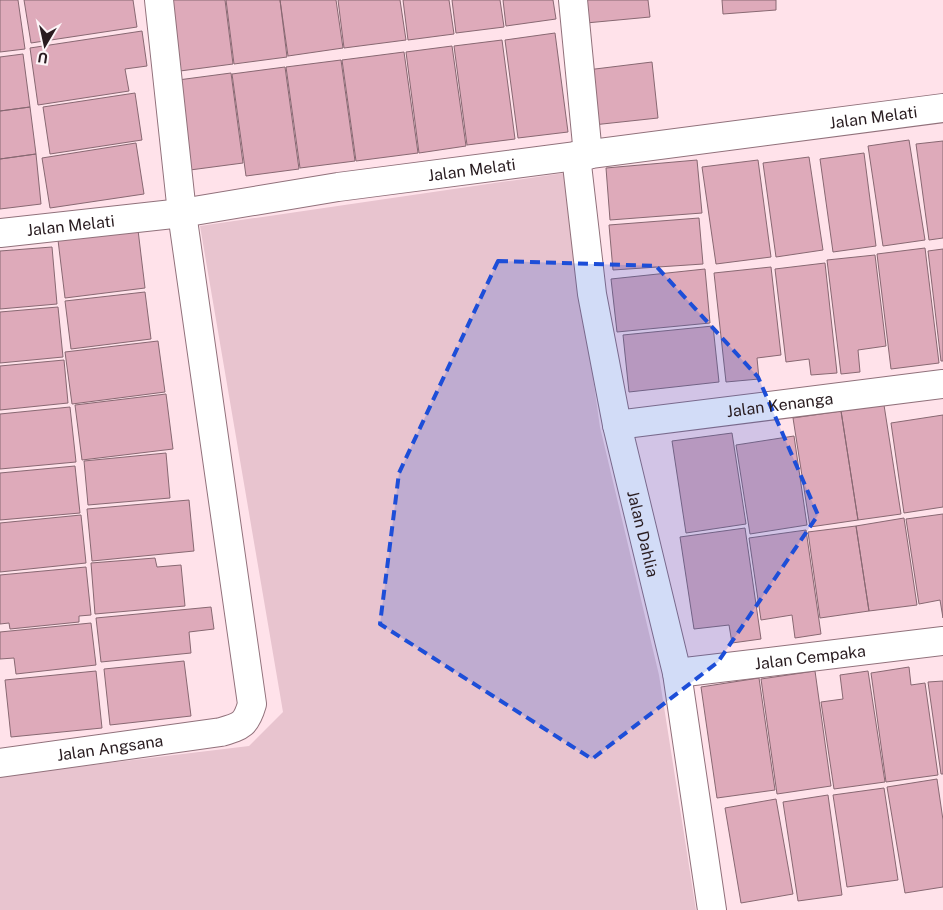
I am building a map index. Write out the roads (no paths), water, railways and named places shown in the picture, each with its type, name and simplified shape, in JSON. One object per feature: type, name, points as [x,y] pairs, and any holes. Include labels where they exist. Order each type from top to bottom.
[{"type":"street","name":"Jalan Angsana","points":[[0,763],[221,732],[238,727],[248,718],[252,704],[182,213],[159,0]]},
{"type":"street","name":"Jalan Dahlia","points":[[573,0],[592,294],[616,425],[677,673],[712,910]]},
{"type":"street","name":"Jalan Melati","points":[[0,233],[182,213],[338,187],[943,108]]},
{"type":"street","name":"Jalan Kenanga","points":[[616,425],[943,384]]},
{"type":"street","name":"Jalan Cempaka","points":[[677,673],[943,641]]}]
